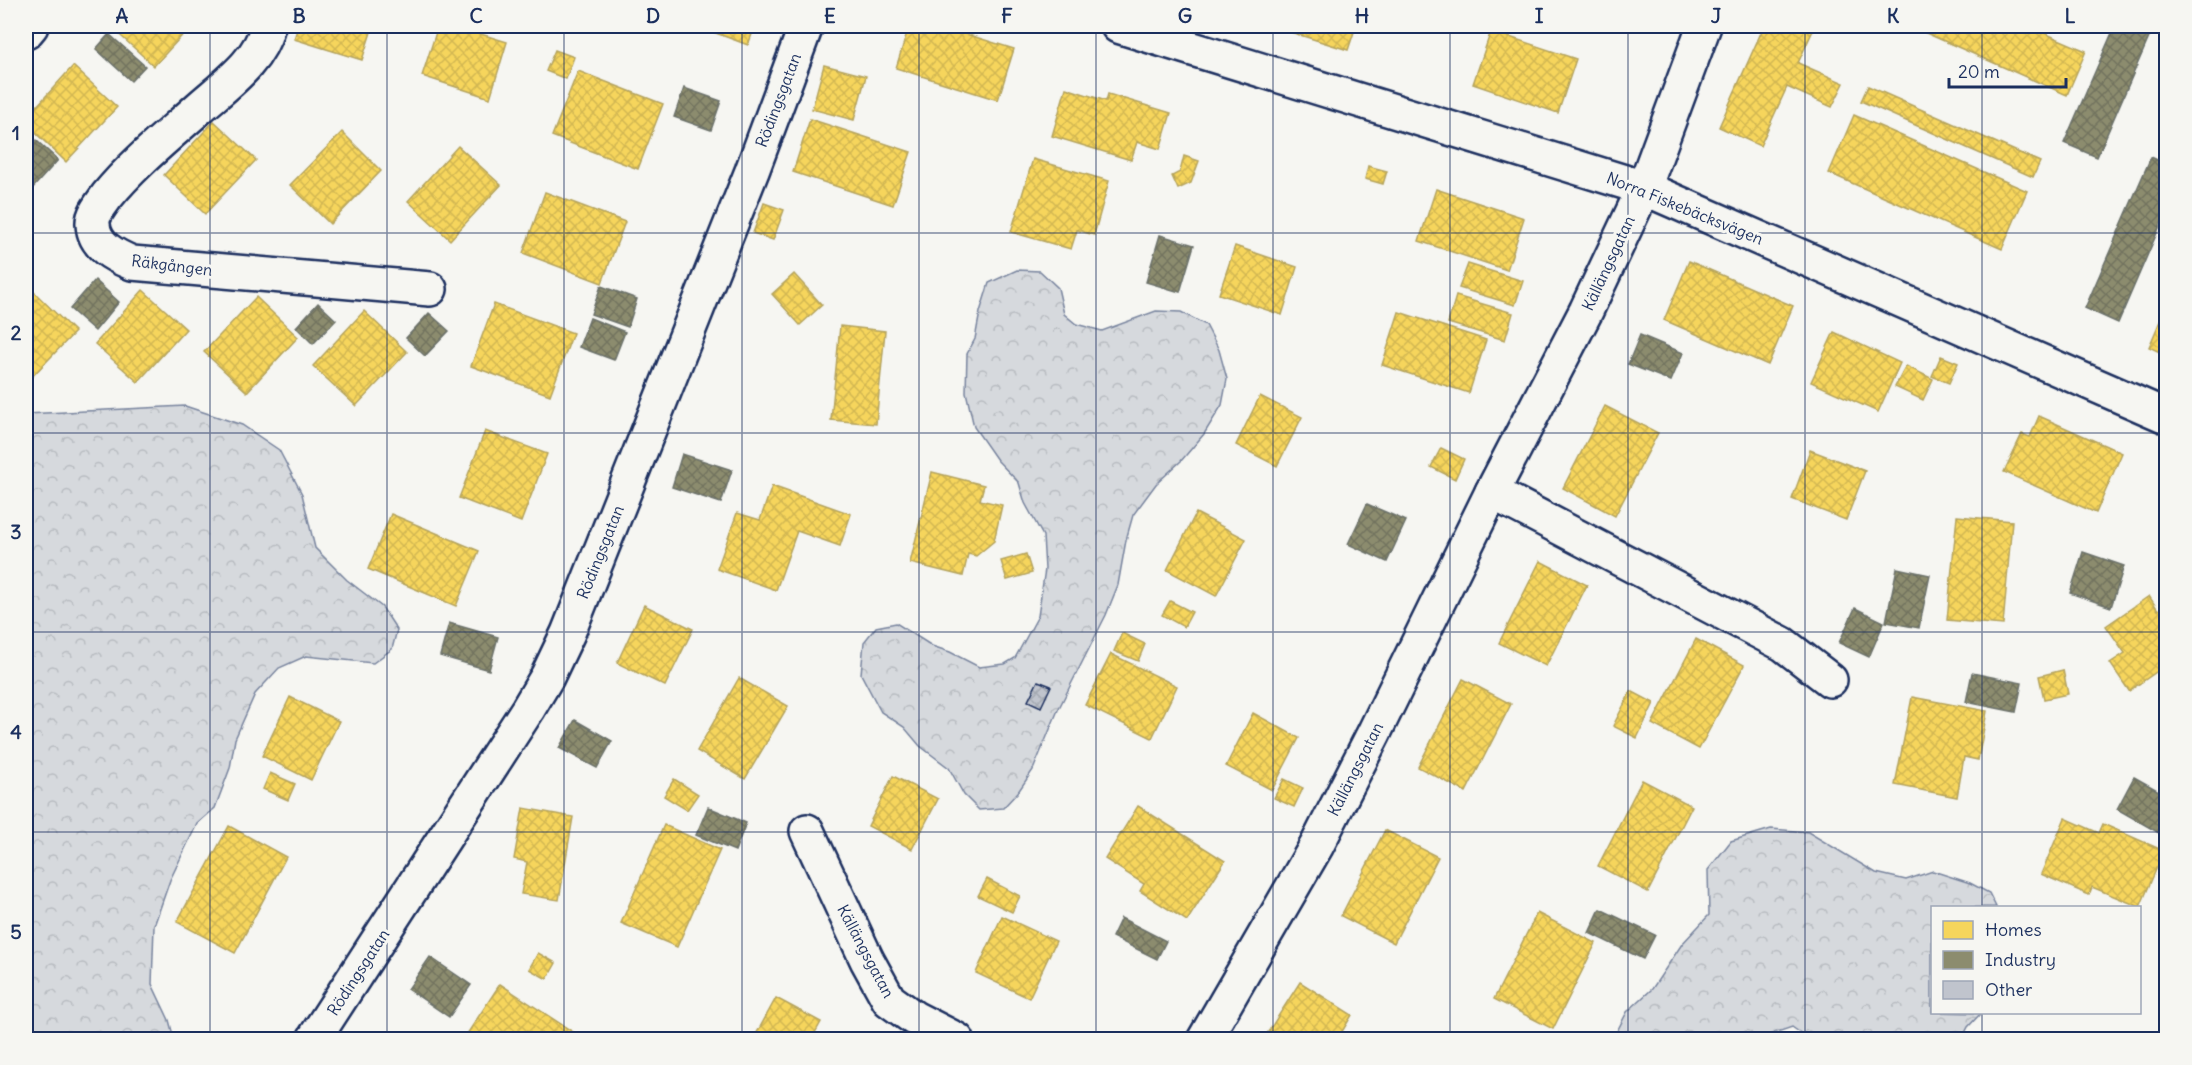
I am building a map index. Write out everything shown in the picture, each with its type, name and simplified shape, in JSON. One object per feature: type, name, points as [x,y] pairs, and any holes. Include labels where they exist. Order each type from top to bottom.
[{"type":"street","points":[[26,32],[31,26]]},
{"type":"street","name":"Räkgången","points":[[268,26],[254,57],[236,77],[119,181],[100,205],[92,222],[96,237],[103,247],[117,257],[132,263],[430,289]]},
{"type":"street","name":"Rödingsgatan","points":[[314,1039],[528,710],[568,633],[752,171],[806,26]]},
{"type":"street","name":"Norra Fiskebäcksvägen","points":[[1118,26],[1644,188],[2166,416]]},
{"type":"street","name":"Källängsgatan","points":[[1204,1040],[1317,845],[1492,492],[1586,311],[1644,188],[1704,26]]},
{"type":"street","points":[[1492,492],[1783,644],[1830,680]]},
{"type":"street","name":"Källängsgatan","points":[[807,831],[867,960],[889,1000],[914,1018],[957,1040]]},
{"type":"green space","points":[[1017,270],[1040,271],[1058,288],[1064,314],[1076,324],[1102,331],[1156,311],[1181,312],[1206,325],[1219,350],[1227,379],[1222,405],[1204,434],[1181,461],[1156,484],[1133,515],[1118,585],[1106,615],[1058,710],[1033,770],[1018,792],[1003,808],[979,810],[964,795],[949,768],[920,746],[904,727],[881,712],[861,674],[864,642],[876,627],[896,623],[932,646],[950,652],[979,667],[1005,664],[1015,658],[1038,616],[1045,569],[1043,536],[1025,503],[1019,483],[997,460],[974,427],[966,392],[967,354],[975,339],[989,283]]},
{"type":"green space","points":[[185,406],[242,425],[279,450],[302,494],[315,548],[347,580],[382,607],[397,630],[392,649],[373,663],[306,656],[279,668],[255,694],[235,739],[230,768],[215,808],[197,824],[170,880],[154,926],[152,984],[169,1020],[174,1039],[26,1039],[26,414]]},
{"type":"green space","points":[[1771,829],[1808,832],[1876,873],[1906,880],[1933,871],[1970,883],[1989,893],[1996,906],[1931,906],[1931,1014],[1980,1014],[1968,1027],[1962,1039],[1809,1039],[1792,1027],[1766,1036],[1764,1039],[1613,1039],[1627,1012],[1652,989],[1682,944],[1709,915],[1708,870],[1731,841]]},
{"type":"building: Homes","points":[[191,26],[154,66],[111,27]]},
{"type":"building: Homes","points":[[298,26],[373,26],[362,60],[294,39]]},
{"type":"building: Homes","points":[[438,26],[455,26],[507,42],[490,98],[422,76]]},
{"type":"building: Homes","points":[[697,26],[755,26],[748,45]]},
{"type":"building: Homes","points":[[909,26],[940,26],[1014,49],[998,100],[896,68]]},
{"type":"building: Homes","points":[[1271,26],[1356,26],[1348,50]]},
{"type":"building: Homes","points":[[1764,26],[1815,26],[1798,63],[1844,83],[1832,107],[1787,87],[1760,146],[1719,127]]},
{"type":"building: Homes","points":[[1910,26],[2028,26],[2086,51],[2067,95]]},
{"type":"building: Homes","points":[[1491,31],[1576,59],[1558,113],[1473,84]]},
{"type":"building: Homes","points":[[555,50],[574,57],[566,79],[546,71]]},
{"type":"building: Homes","points":[[824,65],[866,76],[854,120],[812,109]]},
{"type":"building: Homes","points":[[73,66],[117,107],[66,162],[26,124],[26,118]]},
{"type":"building: Homes","points":[[578,71],[663,104],[638,169],[552,136]]},
{"type":"building: Homes","points":[[1868,86],[2040,162],[2033,177],[1861,101]]},
{"type":"building: Homes","points":[[1066,88],[1106,101],[1108,94],[1171,113],[1160,149],[1137,142],[1131,160],[1052,136]]},
{"type":"building: Homes","points":[[1854,115],[2027,191],[2002,249],[1829,173]]},
{"type":"building: Homes","points":[[810,119],[911,152],[893,205],[793,172]]},
{"type":"building: Homes","points":[[214,121],[256,160],[205,214],[164,175]]},
{"type":"building: Homes","points":[[342,132],[381,171],[330,224],[290,185]]},
{"type":"building: Homes","points":[[458,146],[501,185],[450,240],[408,201]]},
{"type":"building: Homes","points":[[1184,156],[1199,161],[1191,183],[1178,189],[1172,176],[1180,172]]},
{"type":"building: Homes","points":[[1033,159],[1109,181],[1094,235],[1077,230],[1071,249],[1011,232]]},
{"type":"building: Homes","points":[[1368,166],[1387,171],[1383,184],[1365,179]]},
{"type":"building: Homes","points":[[1436,189],[1524,218],[1507,270],[1419,241]]},
{"type":"building: Homes","points":[[26,191],[34,199],[26,208]]},
{"type":"building: Homes","points":[[545,192],[625,222],[602,283],[523,253]]},
{"type":"building: Homes","points":[[764,203],[784,210],[773,240],[753,233]]},
{"type":"building: Homes","points":[[1235,246],[1297,267],[1282,315],[1219,294]]},
{"type":"building: Homes","points":[[1689,261],[1793,306],[1768,365],[1664,320]]},
{"type":"building: Homes","points":[[1468,264],[1523,281],[1515,305],[1459,288]]},
{"type":"building: Homes","points":[[794,274],[822,305],[800,325],[772,294]]},
{"type":"building: Homes","points":[[143,290],[186,329],[138,382],[95,344]]},
{"type":"building: Homes","points":[[33,291],[75,332],[26,383],[26,300]]},
{"type":"building: Homes","points":[[1456,296],[1513,313],[1505,340],[1448,323]]},
{"type":"building: Homes","points":[[256,297],[298,337],[247,392],[204,352]]},
{"type":"building: Homes","points":[[494,304],[573,333],[550,395],[471,366]]},
{"type":"building: Homes","points":[[2166,307],[2166,355],[2149,347]]},
{"type":"building: Homes","points":[[364,311],[407,352],[356,406],[313,366]]},
{"type":"building: Homes","points":[[1399,312],[1486,340],[1469,393],[1382,365]]},
{"type":"building: Homes","points":[[840,326],[885,331],[876,424],[831,420]]},
{"type":"building: Homes","points":[[1834,332],[1900,363],[1878,412],[1811,382]]},
{"type":"building: Homes","points":[[1941,356],[1958,363],[1949,383],[1932,376]]},
{"type":"building: Homes","points":[[1906,366],[1933,379],[1923,400],[1895,387]]},
{"type":"building: Homes","points":[[1260,396],[1302,417],[1277,466],[1236,445]]},
{"type":"building: Homes","points":[[1605,406],[1658,433],[1615,516],[1563,488]]},
{"type":"building: Homes","points":[[2039,416],[2122,453],[2096,513],[2004,472],[2022,434],[2030,437]]},
{"type":"building: Homes","points":[[485,431],[547,454],[521,522],[459,498]]},
{"type":"building: Homes","points":[[1441,448],[1464,459],[1455,479],[1431,467]]},
{"type":"building: Homes","points":[[1810,450],[1865,471],[1846,520],[1792,499]]},
{"type":"building: Homes","points":[[932,472],[984,485],[980,500],[1002,505],[994,541],[976,556],[968,554],[963,576],[910,563]]},
{"type":"building: Homes","points":[[772,486],[851,514],[840,546],[797,531],[776,590],[717,569],[737,513],[760,520]]},
{"type":"building: Homes","points":[[1196,513],[1246,539],[1216,596],[1167,570]]},
{"type":"building: Homes","points":[[391,514],[479,551],[456,606],[368,569]]},
{"type":"building: Homes","points":[[1957,516],[2012,521],[2003,625],[1947,620]]},
{"type":"building: Homes","points":[[1026,554],[1032,573],[1007,580],[1001,561]]},
{"type":"building: Homes","points":[[1540,561],[1587,585],[1546,666],[1499,643]]},
{"type":"building: Homes","points":[[2149,596],[2158,610],[2166,604],[2166,665],[2129,691],[2110,663],[2125,653],[2106,626]]},
{"type":"building: Homes","points":[[1170,601],[1192,612],[1184,627],[1162,615]]},
{"type":"building: Homes","points":[[644,605],[693,629],[665,686],[617,663]]},
{"type":"building: Homes","points":[[1122,633],[1145,644],[1138,661],[1114,651]]},
{"type":"building: Homes","points":[[1696,639],[1744,665],[1699,749],[1652,724]]},
{"type":"building: Homes","points":[[1111,654],[1177,686],[1152,738],[1085,705]]},
{"type":"building: Homes","points":[[2063,670],[2068,694],[2044,699],[2039,676]]},
{"type":"building: Homes","points":[[739,678],[788,706],[745,779],[697,751]]},
{"type":"building: Homes","points":[[1463,679],[1511,704],[1466,792],[1418,767]]},
{"type":"building: Homes","points":[[1631,691],[1654,703],[1637,738],[1613,726]]},
{"type":"building: Homes","points":[[290,697],[339,721],[311,780],[262,756]]},
{"type":"building: Homes","points":[[1912,697],[1987,711],[1978,760],[1964,757],[1957,797],[1895,785]]},
{"type":"building: Homes","points":[[1253,713],[1299,738],[1272,790],[1226,766]]},
{"type":"building: Homes","points":[[270,773],[295,784],[288,800],[263,789]]},
{"type":"building: Homes","points":[[893,776],[938,799],[912,849],[868,826]]},
{"type":"building: Homes","points":[[674,779],[698,794],[687,810],[664,796]]},
{"type":"building: Homes","points":[[1284,779],[1303,788],[1294,807],[1274,798]]},
{"type":"building: Homes","points":[[1642,780],[1692,806],[1648,892],[1598,866]]},
{"type":"building: Homes","points":[[1138,806],[1225,861],[1187,921],[1140,891],[1144,884],[1105,859]]},
{"type":"building: Homes","points":[[523,808],[573,817],[559,900],[521,894],[527,862],[514,859]]},
{"type":"building: Homes","points":[[2065,818],[2099,833],[2103,824],[2164,851],[2140,906],[2092,887],[2089,895],[2041,874]]},
{"type":"building: Homes","points":[[664,825],[720,850],[677,947],[621,923]]},
{"type":"building: Homes","points":[[229,826],[286,857],[235,953],[177,922]]},
{"type":"building: Homes","points":[[1385,830],[1438,857],[1394,943],[1341,916]]},
{"type":"building: Homes","points":[[987,879],[1020,896],[1012,912],[978,896]]},
{"type":"building: Homes","points":[[1537,913],[1596,943],[1553,1029],[1494,999]]},
{"type":"building: Homes","points":[[1002,916],[1056,941],[1029,998],[976,973]]},
{"type":"building: Homes","points":[[538,953],[556,963],[547,979],[529,969]]},
{"type":"building: Homes","points":[[1300,982],[1352,1015],[1337,1040],[1263,1040]]},
{"type":"building: Homes","points":[[500,984],[579,1036],[576,1040],[475,1040],[467,1034]]},
{"type":"building: Homes","points":[[776,998],[821,1022],[811,1040],[753,1040]]},
{"type":"building: Industry","points":[[2115,26],[2154,26],[2097,157],[2064,143]]},
{"type":"building: Industry","points":[[109,34],[145,66],[131,81],[96,49]]},
{"type":"building: Industry","points":[[684,88],[721,101],[711,130],[674,117]]},
{"type":"building: Industry","points":[[26,131],[58,160],[31,190],[26,185]]},
{"type":"building: Industry","points":[[2151,157],[2166,164],[2166,212],[2118,323],[2085,308]]},
{"type":"building: Industry","points":[[1160,235],[1194,245],[1180,292],[1146,282]]},
{"type":"building: Industry","points":[[95,280],[119,302],[95,331],[70,309]]},
{"type":"building: Industry","points":[[601,286],[637,299],[628,327],[591,314]]},
{"type":"building: Industry","points":[[318,303],[336,320],[313,344],[296,327]]},
{"type":"building: Industry","points":[[429,313],[449,331],[425,356],[406,338]]},
{"type":"building: Industry","points":[[590,318],[625,332],[614,360],[579,347]]},
{"type":"building: Industry","points":[[1640,335],[1683,353],[1671,381],[1628,364]]},
{"type":"building: Industry","points":[[682,454],[732,470],[721,503],[672,487]]},
{"type":"building: Industry","points":[[1367,504],[1406,521],[1387,562],[1348,544]]},
{"type":"building: Industry","points":[[2083,552],[2124,566],[2111,607],[2070,593]]},
{"type":"building: Industry","points":[[1897,568],[1930,575],[1919,628],[1886,622]]},
{"type":"building: Industry","points":[[1855,608],[1884,622],[1869,657],[1839,643]]},
{"type":"building: Industry","points":[[449,623],[498,637],[489,670],[440,656]]},
{"type":"building: Industry","points":[[1972,673],[2022,683],[2016,712],[1966,702]]},
{"type":"building: Industry","points":[[575,720],[612,741],[597,768],[559,748]]},
{"type":"building: Industry","points":[[2134,777],[2166,795],[2166,837],[2117,809]]},
{"type":"building: Industry","points":[[708,807],[746,823],[735,851],[696,835]]},
{"type":"building: Industry","points":[[1600,909],[1655,935],[1643,959],[1589,933]]},
{"type":"building: Industry","points":[[1121,918],[1166,941],[1157,959],[1112,937]]},
{"type":"building: Industry","points":[[430,957],[471,985],[449,1017],[408,989]]},
{"type":"building: Other","points":[[1038,681],[1051,686],[1041,707],[1028,701]]}]
